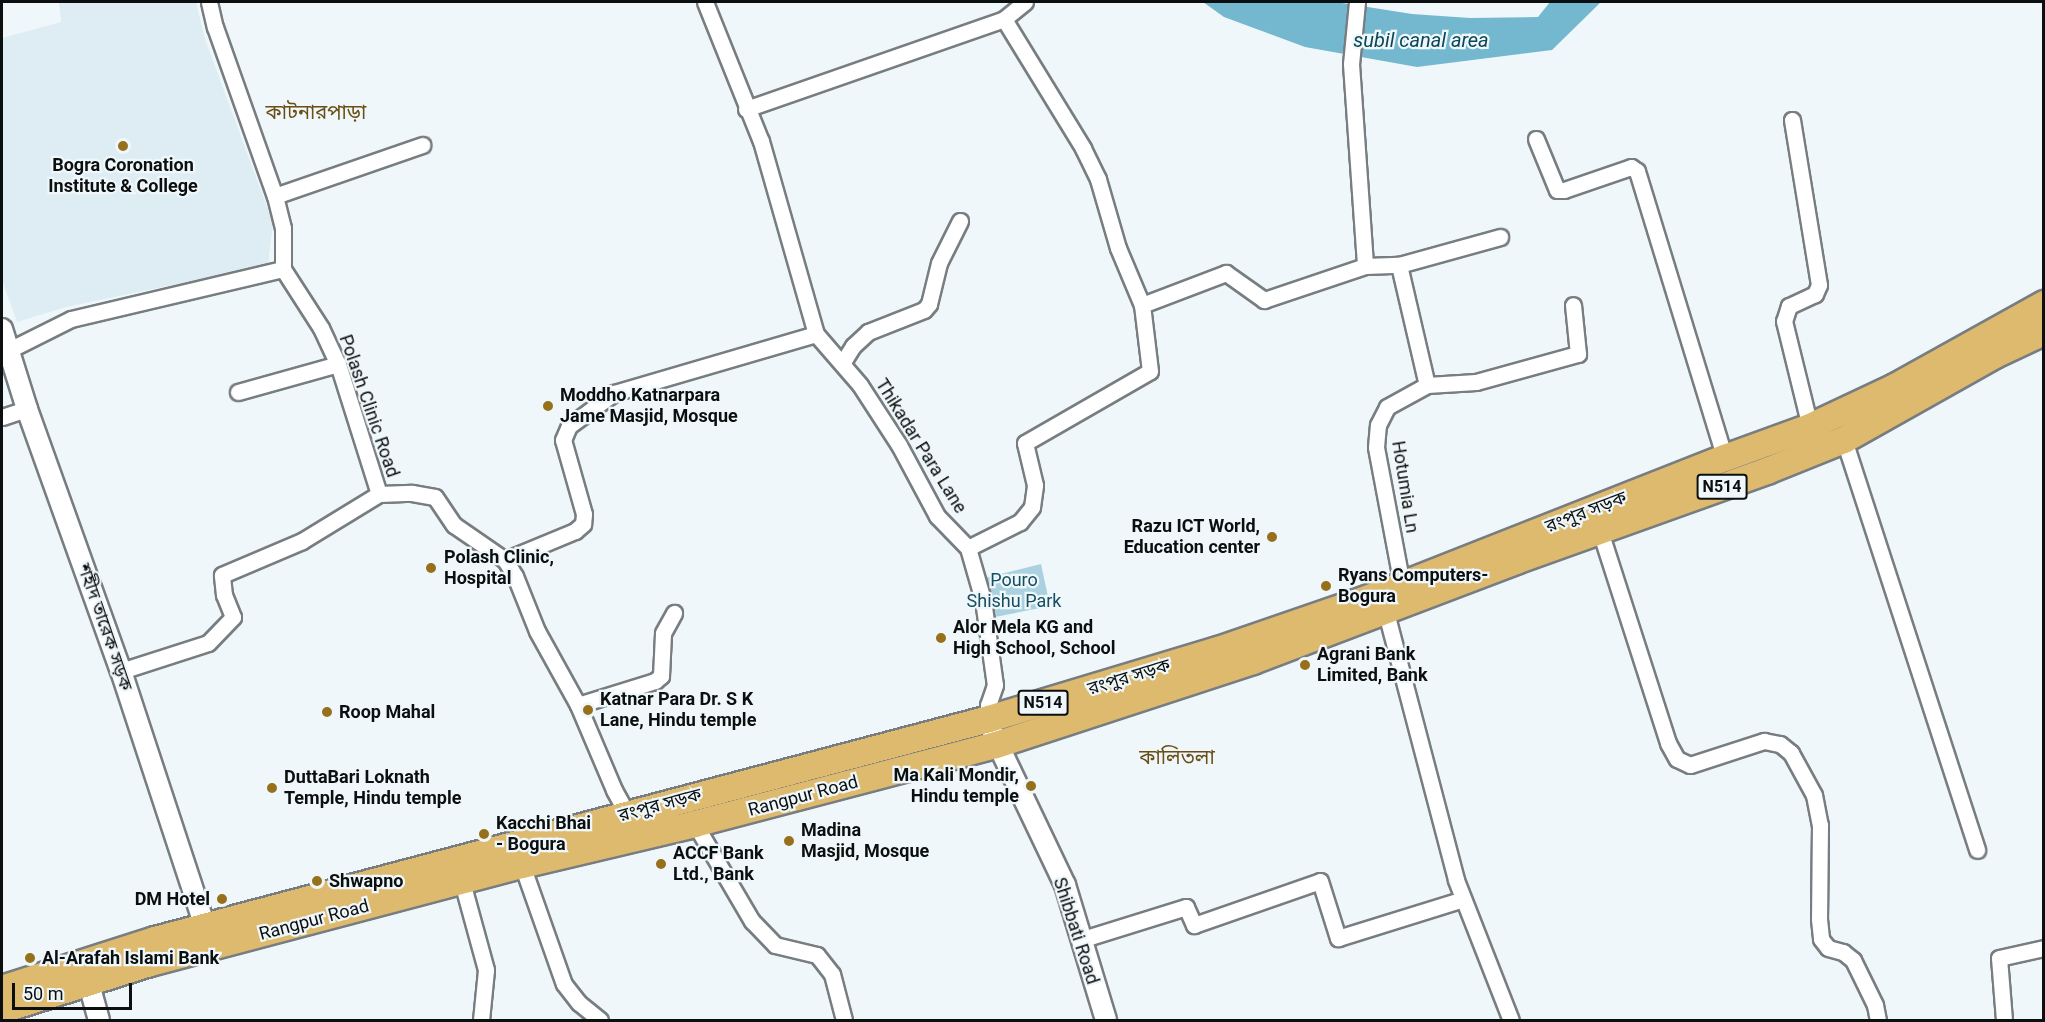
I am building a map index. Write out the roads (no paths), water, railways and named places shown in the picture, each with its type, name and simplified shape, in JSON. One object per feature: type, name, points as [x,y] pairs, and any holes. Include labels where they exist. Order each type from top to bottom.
[{"type":"highway","name":"রংপুর সড়ক","points":[[1389,596],[1725,458],[1810,428],[1895,387],[2043,304]]},
{"type":"highway","name":"রংপুর সড়ক","points":[[2,989],[86,971],[208,937],[627,813],[989,719],[1600,531],[1767,471],[1844,440],[1995,355],[2043,332]]},
{"type":"highway","name":"Rangpur Road","points":[[208,937],[462,882],[996,745],[1254,661],[1389,596]]},
{"type":"highway","name":"রংপুর সড়ক","points":[[2,1010],[86,971]]},
{"type":"street","points":[[9,350],[71,319],[283,269],[283,228],[275,196],[215,27],[209,2]]},
{"type":"street","name":"Thikadar Para Lane","points":[[705,2],[746,109],[761,141],[816,334],[843,362],[899,446],[937,516],[968,548],[983,600],[995,685],[988,705],[989,719]]},
{"type":"street","points":[[746,109],[1004,19],[1024,2]]},
{"type":"street","points":[[1357,2],[1350,64],[1365,266]]},
{"type":"street","points":[[968,548],[1020,522],[1032,507],[1035,485],[1025,443],[1150,371],[1142,305],[1118,248],[1094,169],[1004,19]]},
{"type":"street","points":[[1792,120],[1819,285],[1815,294],[1789,306],[1784,321],[1810,428]]},
{"type":"street","points":[[1536,139],[1557,190],[1631,167],[1637,171],[1725,458]]},
{"type":"street","points":[[275,196],[422,146]]},
{"type":"street","points":[[843,362],[853,346],[868,332],[924,310],[929,304],[939,263],[960,221]]},
{"type":"street","points":[[1142,305],[1226,273],[1264,300],[1365,266],[1399,265],[1500,237]]},
{"type":"street","points":[[1399,265],[1427,385],[1476,382],[1578,354],[1573,305]]},
{"type":"street","name":"Polash Clinic Road","points":[[283,269],[321,328],[338,364],[380,494],[412,493],[435,497],[454,525],[505,560],[515,576],[537,631],[578,705],[614,790],[627,813]]},
{"type":"street","name":"শহীদ তারেক সড়ক","points":[[2,330],[27,409],[121,671],[208,937]]},
{"type":"street","points":[[505,560],[575,531],[583,524],[584,514],[563,440],[569,426],[614,393],[816,334]]},
{"type":"street","points":[[238,392],[338,364]]},
{"type":"street","name":"Hotumia Ln","points":[[1427,385],[1387,407],[1377,424],[1376,447],[1389,596],[1426,770],[1463,899],[1511,1020]]},
{"type":"street","points":[[2,417],[27,409]]},
{"type":"street","points":[[1844,440],[1977,850]]},
{"type":"street","points":[[121,671],[208,643],[233,617],[224,595],[222,575],[302,541],[380,494]]},
{"type":"street","points":[[1600,531],[1668,743],[1677,759],[1690,765],[1764,741],[1780,744],[1791,753],[1814,795],[1820,825],[1819,919],[1821,939],[1828,948],[1843,952],[1853,960],[1875,1005],[1878,1020]]},
{"type":"street","points":[[578,705],[655,681],[661,676],[663,633],[674,613]]},
{"type":"street","name":"Shibbati Road","points":[[989,719],[996,745],[1065,885],[1106,1020]]},
{"type":"street","points":[[695,824],[760,929],[775,945],[817,955],[832,974],[844,1020]]},
{"type":"street","points":[[522,865],[564,984],[579,1003],[600,1020]]},
{"type":"street","points":[[1080,940],[1186,907],[1194,925],[1320,881],[1338,938],[1463,899]]},
{"type":"street","points":[[462,882],[486,970],[481,1020]]},
{"type":"street","points":[[2004,1020],[1999,958],[2043,948]]},
{"type":"street","points":[[86,971],[99,1020]]},
{"type":"water","name":"subil canal area","points":[[1203,2],[1336,2],[1412,14],[1470,18],[1538,17],[1550,2],[1601,2],[1552,50],[1417,67],[1305,47],[1224,17]]},
{"type":"place","name":"Bogra Coronation Institute & College","points":[[123,146]]},
{"type":"place","name":"Moddho Katnarpara Jame Masjid, Mosque","points":[[548,406]]},
{"type":"place","name":"Razu ICT World, Education center","points":[[1272,537]]},
{"type":"place","name":"Polash Clinic, Hospital","points":[[431,568]]},
{"type":"place","name":"Ryans Computers- Bogura","points":[[1326,586]]},
{"type":"place","name":"Alor Mela KG and High School, School","points":[[941,638]]},
{"type":"place","name":"Agrani Bank Limited, Bank","points":[[1305,665]]},
{"type":"place","name":"Katnar Para Dr. S K Lane, Hindu temple","points":[[588,710]]},
{"type":"place","name":"Roop Mahal","points":[[327,712]]},
{"type":"place","name":"Ma Kali Mondir, Hindu temple","points":[[1031,786]]},
{"type":"place","name":"DuttaBari Loknath Temple, Hindu temple","points":[[272,788]]},
{"type":"place","name":"Kacchi Bhai - Bogura","points":[[484,834]]},
{"type":"place","name":"Madina Masjid, Mosque","points":[[789,841]]},
{"type":"place","name":"ACCF Bank Ltd., Bank","points":[[661,864]]},
{"type":"place","name":"Shwapno","points":[[317,881]]},
{"type":"place","name":"DM Hotel","points":[[222,899]]},
{"type":"place","name":"Al-Arafah Islami Bank","points":[[30,958]]},
{"type":"district","name":"কাটনারপাড়া","points":[[316,112]]},
{"type":"district","name":"কালিতলা","points":[[1177,757]]},
{"type":"park label","name":"Pouro Shishu Park","points":[[1014,591]]}]
